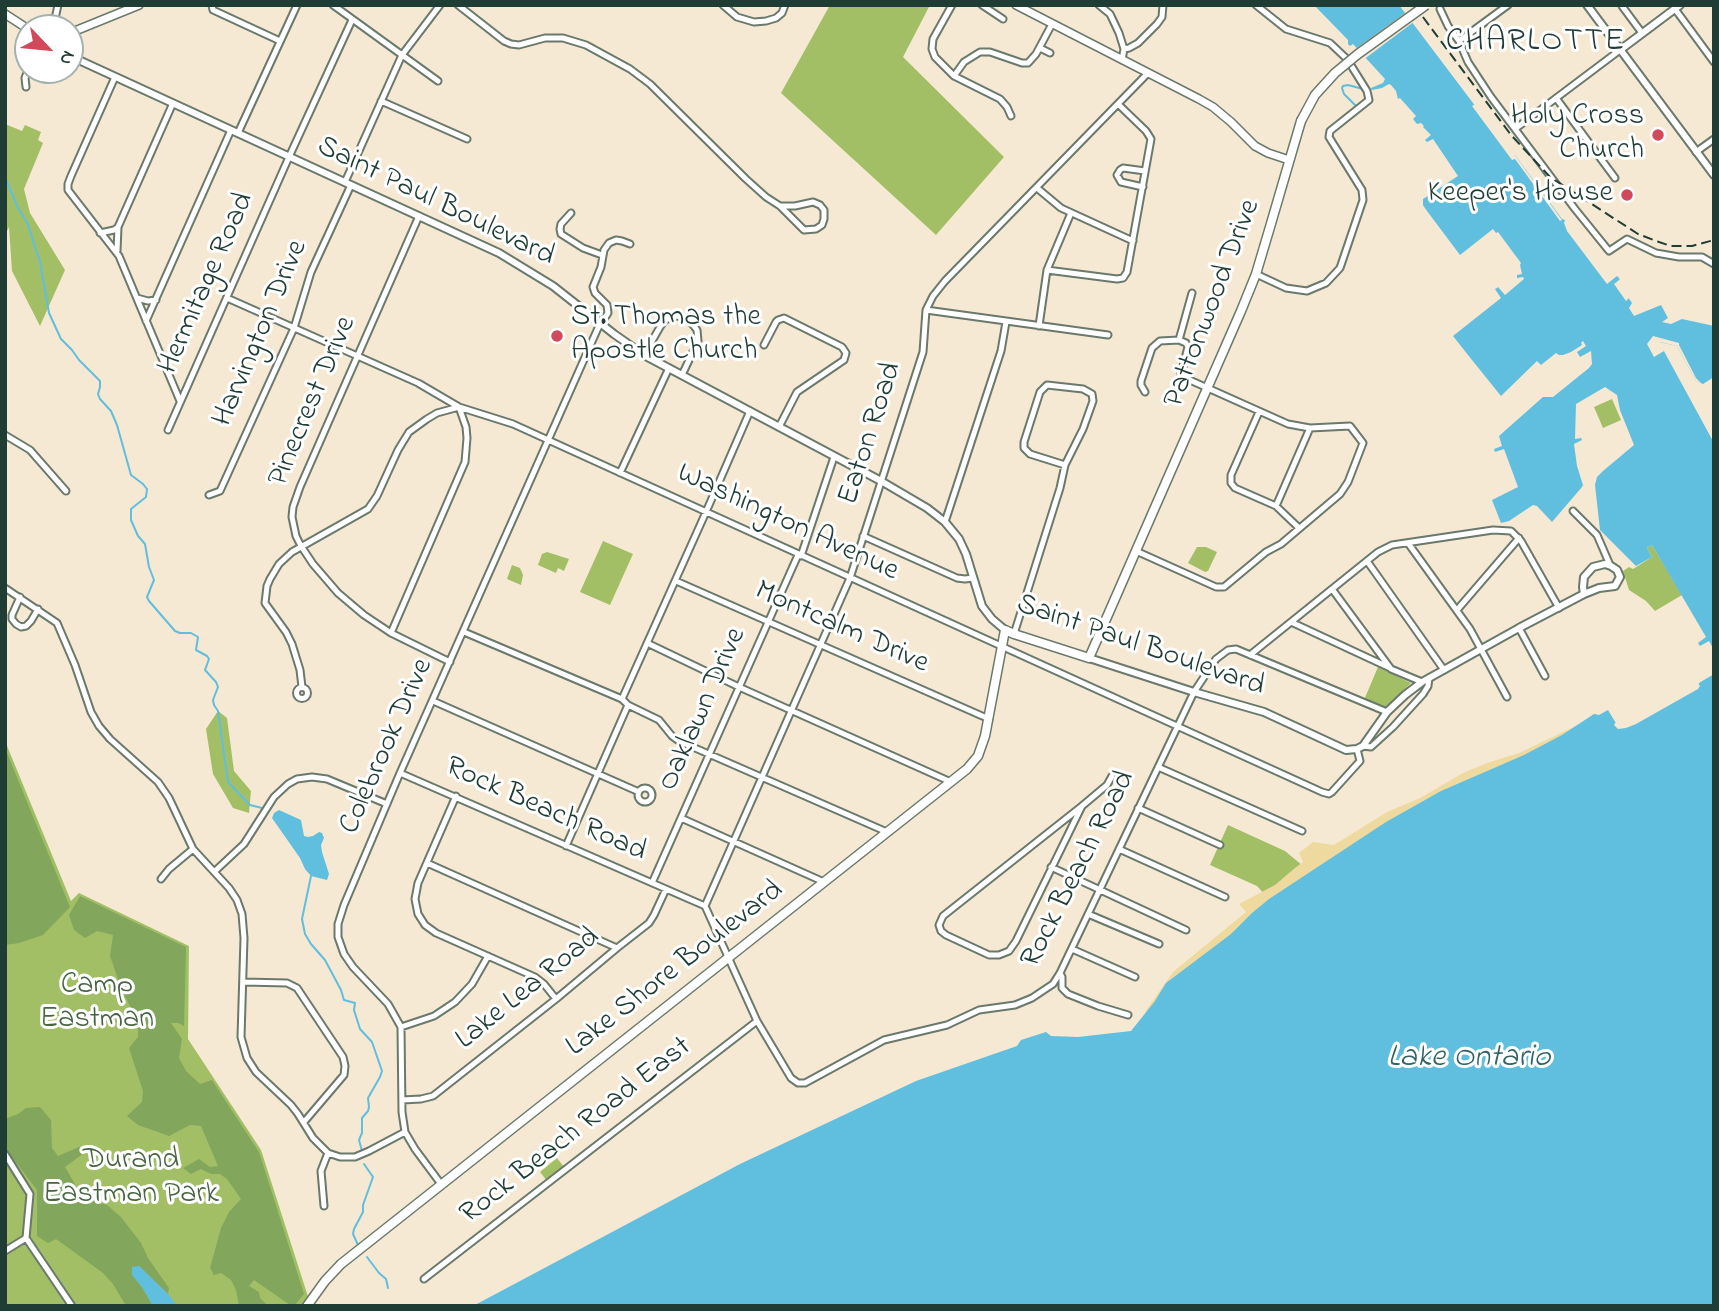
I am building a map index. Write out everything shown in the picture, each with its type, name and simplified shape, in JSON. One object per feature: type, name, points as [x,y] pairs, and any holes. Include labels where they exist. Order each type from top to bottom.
[{"type":"main road","points":[[84,27],[139,5]]},
{"type":"main road","points":[[1016,5],[1199,99],[1231,122],[1255,146],[1289,160]]},
{"type":"main road","name":"Pattonwood Drive","points":[[1089,658],[1208,389],[1255,274],[1301,121],[1315,95],[1335,73],[1426,5]]},
{"type":"main road","name":"Saint Paul Boulevard","points":[[1005,629],[1089,658]]},
{"type":"main road","name":"Lake Shore Boulevard","points":[[307,1306],[341,1264],[968,769],[978,756],[985,736],[1005,629]]},
{"type":"street","points":[[212,5],[214,10],[280,41]]},
{"type":"street","points":[[146,321],[296,5]]},
{"type":"street","points":[[333,5],[438,81]]},
{"type":"street","name":"Harvington Drive","points":[[209,495],[220,491],[293,328],[311,272],[402,55],[440,5]]},
{"type":"street","points":[[458,5],[511,44],[563,38],[586,45],[630,69],[650,84],[766,197],[780,206],[804,230],[816,229],[822,225],[824,210],[820,205],[813,202],[780,206]]},
{"type":"street","points":[[723,5],[737,17],[754,22],[776,18],[785,5]]},
{"type":"street","points":[[952,5],[933,39],[932,49],[940,63],[954,76],[995,95],[1007,107],[1011,116]]},
{"type":"street","points":[[982,5],[1003,19]]},
{"type":"street","points":[[1099,5],[1113,19],[1124,49],[1122,60]]},
{"type":"street","points":[[1124,49],[1138,43],[1157,24],[1162,17],[1163,5]]},
{"type":"street","points":[[1255,274],[1286,288],[1307,291],[1326,283],[1339,268],[1363,200],[1362,190],[1329,137],[1330,131],[1369,100],[1367,91],[1347,59],[1330,43],[1286,29],[1256,5]]},
{"type":"street","points":[[1459,41],[1508,5]]},
{"type":"street","points":[[1587,5],[1714,175]]},
{"type":"street","points":[[1622,6],[1642,33]]},
{"type":"street","points":[[1516,129],[1677,7],[1714,62]]},
{"type":"street","points":[[1440,9],[1487,91],[1609,251],[1627,239],[1656,253],[1702,257],[1714,264]]},
{"type":"street","name":"Hermitage Road","points":[[168,430],[180,402],[183,383],[227,298],[352,19]]},
{"type":"street","points":[[954,76],[964,62],[975,54],[990,52],[1025,63],[1034,59],[1052,24]]},
{"type":"street","points":[[1040,48],[1051,53]]},
{"type":"street","name":"Saint Paul Boulevard","points":[[84,63],[499,253],[553,286],[645,355],[927,508],[945,522],[963,547],[982,606],[992,619],[1005,629]]},
{"type":"street","name":"Eaton Road","points":[[705,906],[850,578],[923,352],[926,310],[933,296],[1148,73]]},
{"type":"street","points":[[115,77],[68,184],[68,190],[117,252],[180,402]]},
{"type":"street","points":[[1556,98],[1615,178]]},
{"type":"street","points":[[381,101],[467,139]]},
{"type":"street","points":[[117,252],[118,227],[173,103]]},
{"type":"street","points":[[1047,270],[1120,279],[1127,272],[1151,142],[1150,136],[1118,104]]},
{"type":"street","points":[[1696,152],[1714,139]]},
{"type":"street","points":[[1143,187],[1121,182],[1117,175],[1123,168],[1145,172]]},
{"type":"street","points":[[1037,188],[1056,205],[1133,241]]},
{"type":"street","points":[[571,213],[561,224],[561,234],[583,248],[602,255]]},
{"type":"street","points":[[1039,326],[1047,270],[1071,213]]},
{"type":"street","name":"Pinecrest Drive","points":[[419,216],[296,496],[293,527],[313,564],[338,593],[391,633],[450,662]]},
{"type":"street","points":[[100,233],[118,227]]},
{"type":"street","points":[[601,323],[608,313],[608,308],[593,287],[601,267],[602,255],[607,246],[616,240],[630,244]]},
{"type":"street","points":[[1180,340],[1192,293]]},
{"type":"street","points":[[137,298],[156,300]]},
{"type":"street","name":"Washington Avenue","points":[[227,298],[418,383],[459,407],[505,421],[548,440],[1322,792],[1332,792],[1360,761],[1360,747]]},
{"type":"street","points":[[926,310],[1108,335]]},
{"type":"street","points":[[645,355],[665,320],[677,316],[688,319],[697,330],[698,341],[682,375]]},
{"type":"street","points":[[764,345],[776,322],[784,318],[842,347],[846,353],[844,360],[797,392],[779,427]]},
{"type":"street","points":[[945,522],[1001,351],[1006,322]]},
{"type":"street","name":"Colebrook Drive","points":[[401,1027],[384,999],[348,961],[338,930],[344,905],[601,323]]},
{"type":"street","points":[[1136,551],[1216,587],[1227,586],[1343,491],[1363,445],[1362,439],[1348,425],[1310,428],[1288,424],[1181,376],[1188,347],[1180,340],[1160,341],[1152,348],[1141,380],[1145,392]]},
{"type":"street","points":[[620,473],[668,368]]},
{"type":"street","points":[[171,380],[183,383]]},
{"type":"street","points":[[1014,634],[1065,465],[1092,405],[1093,397],[1083,388],[1047,385],[1040,392],[1024,448],[1030,454],[1065,465]]},
{"type":"street","points":[[302,687],[292,644],[265,603],[267,586],[274,572],[302,546],[368,509],[409,432],[427,419],[459,407],[466,427],[465,463],[391,633]]},
{"type":"street","points":[[622,699],[750,411]]},
{"type":"street","points":[[1259,411],[1231,475],[1231,483],[1235,488],[1276,506],[1299,528]]},
{"type":"street","points":[[1276,506],[1310,428]]},
{"type":"street","points":[[5,435],[30,450],[66,491]]},
{"type":"street","name":"Oaklawn Drive","points":[[652,883],[800,555],[834,457]]},
{"type":"street","points":[[1360,747],[1387,712],[1426,680],[1584,594],[1617,584],[1619,573],[1610,565],[1597,535],[1573,511]]},
{"type":"street","points":[[1387,712],[1250,655],[1388,546],[1500,530],[1511,531],[1519,538],[1559,608]]},
{"type":"street","points":[[863,536],[957,578],[973,578]]},
{"type":"street","points":[[1457,610],[1519,538]]},
{"type":"street","points":[[1408,543],[1457,610],[1507,697]]},
{"type":"street","points":[[1367,561],[1444,670]]},
{"type":"street","points":[[1584,594],[1583,582],[1586,573],[1597,565],[1610,565]]},
{"type":"street","name":"Montcalm Drive","points":[[676,581],[989,719]]},
{"type":"street","points":[[5,588],[53,619],[60,627],[99,726],[110,740],[158,782],[169,798],[194,849],[234,894],[242,914],[244,938],[241,1037],[247,1058],[256,1072],[291,1105],[313,1138],[328,1153],[340,1157],[355,1157],[405,1132]]},
{"type":"street","points":[[1332,589],[1391,669]]},
{"type":"street","points":[[20,597],[12,615],[16,624],[26,626],[38,609]]},
{"type":"street","points":[[1291,622],[1391,669],[1426,680]]},
{"type":"street","points":[[1519,628],[1545,676]]},
{"type":"street","points":[[464,632],[622,699],[628,705],[659,720],[676,739],[887,832]]},
{"type":"street","points":[[647,643],[951,782]]},
{"type":"street","name":"Rock Beach Road","points":[[400,773],[705,906],[757,1021],[791,1078],[805,1083],[887,1038],[947,1025],[979,1010],[1015,1005],[1032,999],[1050,987],[1072,949],[1194,692],[1216,659],[1228,650],[1236,649],[1250,655]]},
{"type":"street","name":"Saint Paul Boulevard","points":[[1089,658],[1264,712],[1346,750],[1360,747]]},
{"type":"street","points":[[1360,747],[1371,747],[1393,727],[1423,694],[1428,686],[1426,680]]},
{"type":"street","points":[[433,701],[639,792]]},
{"type":"street","points":[[566,846],[628,705]]},
{"type":"street","points":[[1158,767],[1302,831]]},
{"type":"street","points":[[1082,806],[1013,947],[1004,954],[984,954],[941,931],[939,925],[943,916],[1082,806],[1107,785],[1112,776]]},
{"type":"street","points":[[214,872],[244,844],[274,797],[288,783],[297,779],[327,779],[387,804]]},
{"type":"street","points":[[456,796],[418,883],[415,899],[421,920],[436,933],[535,977],[556,999]]},
{"type":"street","points":[[1138,808],[1220,845]]},
{"type":"street","points":[[681,818],[824,882]]},
{"type":"street","points":[[161,879],[194,849]]},
{"type":"street","points":[[1119,849],[1225,897]]},
{"type":"street","points":[[427,863],[617,948]]},
{"type":"street","points":[[1051,867],[1186,930]]},
{"type":"street","name":"Lake Lea Road","points":[[402,1100],[433,1096],[556,999],[651,921],[666,889]]},
{"type":"street","points":[[1088,914],[1159,943]]},
{"type":"street","points":[[1072,949],[1135,978]]},
{"type":"street","points":[[441,1184],[405,1132],[402,1118],[401,1027],[434,1016],[455,1002],[472,984],[488,956]]},
{"type":"street","points":[[1060,973],[1062,988],[1068,994],[1128,1016]]},
{"type":"street","points":[[244,982],[287,983],[296,988],[343,1057],[344,1075],[304,1122]]},
{"type":"street","name":"Rock Beach Road East","points":[[424,1279],[757,1021]]},
{"type":"street","points":[[324,1206],[321,1171],[328,1153]]},
{"type":"street","points":[[5,1154],[30,1194],[26,1238],[72,1306]]},
{"type":"street","points":[[5,1251],[26,1238]]},
{"type":"green space","points":[[830,5],[930,5],[903,57],[1004,157],[936,235],[781,93]]},
{"type":"green space","points":[[5,124],[22,131],[25,125],[41,132],[38,140],[43,143],[24,189],[30,213],[65,270],[40,326],[12,271],[9,227],[5,235]]},
{"type":"green space","points":[[1612,399],[1621,420],[1603,428],[1594,407]]},
{"type":"green space","points":[[603,541],[633,554],[610,605],[580,592]]},
{"type":"green space","points":[[1652,545],[1682,595],[1655,611],[1646,601],[1629,590],[1623,571],[1629,567],[1633,569],[1652,557],[1647,548]]},
{"type":"green space","points":[[1197,547],[1206,547],[1217,552],[1208,571],[1188,563]]},
{"type":"green space","points":[[547,552],[569,559],[564,571],[558,568],[556,573],[538,565],[542,554]]},
{"type":"green space","points":[[512,565],[520,568],[523,575],[521,585],[507,579]]},
{"type":"green space","points":[[1378,667],[1411,683],[1386,708],[1364,700]]},
{"type":"green space","points":[[218,711],[227,718],[234,771],[251,791],[249,813],[233,808],[213,774],[206,729]]},
{"type":"green space","name":"Durand Eastman Park","points":[[5,741],[71,901],[79,893],[189,946],[188,1039],[261,1150],[311,1306],[5,1306]]},
{"type":"green space","points":[[5,748],[70,907],[43,935],[5,945]]},
{"type":"green space","points":[[1228,825],[1285,851],[1309,871],[1269,899],[1257,886],[1210,865]]},
{"type":"green space","points":[[80,896],[186,947],[184,1026],[171,1023],[182,1039],[179,1058],[186,1071],[200,1084],[212,1080],[259,1152],[304,1294],[295,1305],[290,1305],[254,1280],[249,1286],[259,1292],[260,1298],[268,1306],[239,1306],[231,1280],[221,1273],[214,1275],[210,1268],[221,1228],[229,1212],[241,1199],[227,1179],[220,1174],[211,1174],[201,1169],[191,1174],[183,1168],[199,1159],[210,1167],[218,1166],[201,1126],[190,1125],[169,1136],[138,1125],[127,1116],[142,1102],[143,1091],[129,1048],[138,1037],[138,1023],[121,988],[110,956],[113,935],[97,931],[85,938],[74,930],[69,915]]},
{"type":"green space","points":[[40,1107],[51,1120],[52,1148],[58,1156],[79,1147],[84,1148],[84,1153],[65,1167],[83,1198],[107,1205],[121,1217],[169,1288],[168,1294],[139,1266],[132,1275],[153,1306],[126,1306],[103,1273],[56,1239],[48,1243],[37,1236],[37,1190],[5,1148],[5,1119],[26,1108]]},
{"type":"green space","points":[[557,1158],[564,1167],[547,1181],[540,1172]]},
{"type":"sand","points":[[1608,710],[1145,1012],[1173,972],[1246,912],[1239,904],[1275,885],[1303,862],[1299,853],[1313,842],[1334,845],[1387,812],[1420,798],[1463,773],[1519,753],[1582,723],[1594,714],[1599,715]]},
{"type":"water","points":[[1314,5],[1399,5],[1565,220],[1567,231],[1607,284],[1617,276],[1619,278],[1632,303],[1629,308],[1634,316],[1661,305],[1668,318],[1662,322],[1671,324],[1682,319],[1714,326],[1714,377],[1703,384],[1696,381],[1677,346],[1659,342],[1714,443],[1714,650],[1709,641],[1700,646],[1698,643],[1706,637],[1652,545],[1647,548],[1652,557],[1636,566],[1600,530],[1595,485],[1597,477],[1634,445],[1617,395],[1605,387],[1576,404],[1575,439],[1582,440],[1574,444],[1582,487],[1552,522],[1533,505],[1509,521],[1501,523],[1492,500],[1518,487],[1504,449],[1495,452],[1494,449],[1502,446],[1499,436],[1543,397],[1553,397],[1589,368],[1592,364],[1591,351],[1580,357],[1577,352],[1586,346],[1583,341],[1582,345],[1571,352],[1563,355],[1556,353],[1541,365],[1537,361],[1501,396],[1472,360],[1453,336],[1501,298],[1495,289],[1498,287],[1505,295],[1524,279],[1517,278],[1517,275],[1522,274],[1521,263],[1493,229],[1460,255],[1423,205],[1423,199],[1458,176],[1433,139],[1427,142],[1425,140],[1431,135],[1421,123],[1417,124],[1413,119],[1416,116],[1400,98],[1398,99],[1391,85],[1372,90],[1371,88],[1383,83],[1385,79],[1353,44],[1348,44],[1348,40]]},
{"type":"water","name":"Lake Ontario","points":[[1714,674],[1714,1306],[473,1306],[740,1164],[916,1081],[1017,1046],[1021,1040],[1046,1032],[1051,1036],[1078,1037],[1131,1031],[1166,983],[1231,934],[1269,899],[1386,822],[1441,791],[1524,755],[1594,714],[1599,715],[1608,710],[1617,725],[1629,725],[1697,687]]},
{"type":"water","points":[[279,810],[301,820],[304,836],[322,833],[322,852],[329,874],[327,880],[311,876],[305,869],[272,818]]},
{"type":"water","points":[[139,1266],[177,1306],[153,1306],[132,1275],[132,1267]]},
{"type":"pier","points":[[1408,11],[1415,21],[1363,60],[1354,50]]},
{"type":"pier","points":[[1477,103],[1562,220],[1560,221],[1472,106]]},
{"type":"pier","points":[[1623,277],[1633,298],[1626,301],[1614,284]]},
{"type":"pier","points":[[1653,336],[1679,343],[1696,378],[1702,384],[1696,381],[1677,346],[1660,342],[1664,351],[1654,357],[1647,344]]},
{"type":"pier","points":[[1698,683],[1698,689],[1636,724],[1618,729],[1614,725],[1630,722]]},
{"type":"waterway","points":[[1356,106],[1344,94],[1342,88],[1348,85],[1363,89]]},
{"type":"waterway","points":[[5,177],[27,222],[40,262],[49,313],[61,339],[100,381],[98,394],[111,411],[117,425],[131,475],[147,489],[146,497],[131,509],[131,520],[145,544],[154,580],[147,597],[175,631],[191,633],[198,637],[196,650],[209,659],[205,670],[218,687],[213,700],[218,711],[228,782],[250,805],[262,808]]},
{"type":"waterway","points":[[311,876],[302,919],[305,934],[325,960],[344,1000],[355,1003],[354,1010],[360,1029],[372,1042],[382,1071],[368,1098],[368,1111],[362,1118],[359,1140],[362,1151]]},
{"type":"waterway","points":[[358,1245],[353,1234],[354,1229],[363,1212],[373,1177],[364,1164]]},
{"type":"waterway","points":[[367,1257],[386,1279],[388,1288]]},
{"type":"railway","points":[[1414,5],[1511,135],[1550,177],[1638,234],[1671,246],[1692,246],[1714,240]]},
{"type":"place","name":"Holy Cross Church","points":[[1658,135]]},
{"type":"place","name":"Keeper's House","points":[[1627,195]]},
{"type":"place","name":"St. Thomas the Apostle Church","points":[[557,336]]},
{"type":"district","name":"CHARLOTTE","points":[[1536,44]]},
{"type":"park label","name":"Camp Eastman","points":[[97,1004]]}]
